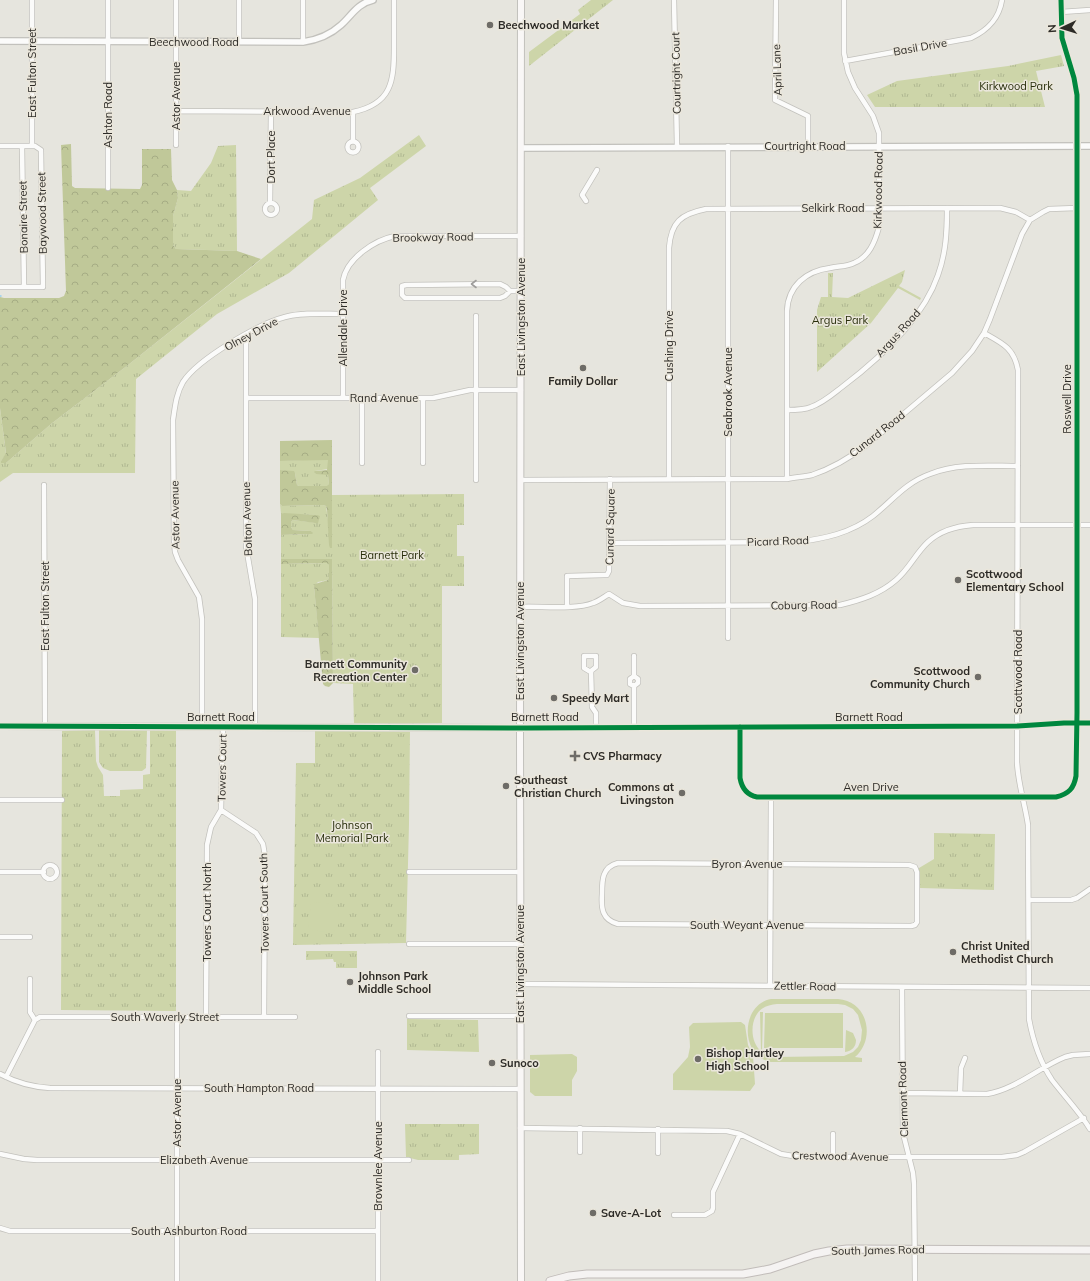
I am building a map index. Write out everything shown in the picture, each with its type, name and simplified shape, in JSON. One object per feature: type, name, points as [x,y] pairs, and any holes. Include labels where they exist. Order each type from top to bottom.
[{"type":"main road","name":"East Livingston Avenue","points":[[521,0],[521,1281]]},
{"type":"main road","name":"South James Road","points":[[550,1281],[573,1275],[599,1277],[736,1275],[783,1265],[805,1256],[829,1250],[1090,1250]]},
{"type":"street","name":"East Fulton Street","points":[[32,0],[32,146]]},
{"type":"street","name":"Ashton Road","points":[[108,0],[108,188]]},
{"type":"street","name":"Astor Avenue","points":[[176,0],[176,145]]},
{"type":"street","points":[[239,0],[239,42]]},
{"type":"street","points":[[303,0],[303,42]]},
{"type":"street","name":"Beechwood Road","points":[[0,41],[303,42],[319,39],[327,35],[341,25],[357,8],[364,3],[373,0]]},
{"type":"street","name":"Arkwood Avenue","points":[[176,111],[353,112],[364,110],[381,99],[388,90],[392,81],[394,70],[394,0]]},
{"type":"street","name":"Courtright Court","points":[[674,0],[677,146]]},
{"type":"street","name":"April Lane","points":[[776,0],[775,100],[808,116],[808,146]]},
{"type":"street","name":"Kirkwood Road","points":[[787,479],[787,311],[790,294],[799,280],[809,274],[819,270],[843,267],[864,257],[876,238],[879,227],[879,133],[875,120],[850,78],[845,61],[843,42],[844,0]]},
{"type":"street","name":"Basil Drive","points":[[845,61],[963,40],[979,35],[991,25],[997,16],[1002,0]]},
{"type":"street","name":"Roswell Drive","points":[[1061,0],[1062,38],[1074,78],[1077,95],[1076,776],[1075,784],[1070,791],[1064,795]]},
{"type":"street","points":[[1061,12],[1090,10]]},
{"type":"street","name":"Dort Place","points":[[270,203],[271,111]]},
{"type":"street","points":[[353,112],[353,141]]},
{"type":"street","points":[[0,146],[32,146]]},
{"type":"street","name":"Bonaire Street","points":[[22,146],[24,287]]},
{"type":"street","name":"Baywood Street","points":[[24,287],[42,287],[41,154],[38,147],[32,146]]},
{"type":"street","name":"Courtright Road","points":[[521,148],[677,146],[1090,146]]},
{"type":"street","name":"Seabrook Avenue","points":[[728,146],[728,638]]},
{"type":"street","points":[[586,201],[582,195],[597,170]]},
{"type":"street","name":"Selkirk Road","points":[[682,217],[693,211],[728,208],[947,208],[1008,209],[1030,220]]},
{"type":"street","name":"Argus Road","points":[[787,410],[811,407],[825,399],[862,371],[889,346],[914,319],[927,299],[942,264],[946,240],[947,208]]},
{"type":"street","points":[[1030,220],[1049,210],[1058,208],[1077,208]]},
{"type":"street","name":"Cushing Drive","points":[[669,479],[669,248],[673,228],[682,217]]},
{"type":"street","name":"Cunard Road","points":[[521,480],[787,479],[811,475],[834,466],[858,451],[952,373],[972,351],[984,333],[1022,234],[1030,220]]},
{"type":"street","name":"Brookway Road","points":[[353,260],[380,240],[395,236],[521,236]]},
{"type":"street","name":"Allendale Drive","points":[[343,398],[343,280],[346,270],[353,260]]},
{"type":"street","points":[[510,291],[505,296],[500,298],[406,298],[402,295],[401,291],[402,286],[406,285],[500,284],[510,291],[521,292]]},
{"type":"street","points":[[0,287],[24,287]]},
{"type":"street","name":"Olney Drive","points":[[178,394],[184,382],[193,370],[232,342],[264,325],[285,317],[309,314],[343,314]]},
{"type":"street","points":[[476,316],[476,480]]},
{"type":"street","name":"Scottwood Road","points":[[984,333],[1001,342],[1009,349],[1013,354],[1017,365],[1017,773],[1028,825],[1029,1008],[1031,1030],[1035,1046],[1052,1080],[1084,1118],[1090,1129]]},
{"type":"street","name":"Bolton Avenue","points":[[246,334],[246,546],[255,598],[255,727]]},
{"type":"street","name":"Rand Avenue","points":[[246,398],[423,398],[441,397],[464,391],[476,390],[521,390]]},
{"type":"street","name":"Astor Avenue","points":[[178,394],[175,405],[174,420],[174,541],[175,552],[178,560],[199,597],[202,618],[202,726]]},
{"type":"street","points":[[362,398],[362,463]]},
{"type":"street","points":[[423,398],[423,463]]},
{"type":"street","name":"Picard Road","points":[[614,543],[796,542],[815,540],[837,535],[853,528],[873,516],[909,484],[929,474],[949,468],[970,466],[1018,466]]},
{"type":"street","name":"Cunard Square","points":[[567,606],[567,576],[607,575],[609,571],[610,479]]},
{"type":"street","name":"East Fulton Street","points":[[44,485],[45,726]]},
{"type":"street","name":"Coburg Road","points":[[521,607],[588,605],[601,600],[609,594],[631,605],[828,606],[859,600],[879,592],[897,579],[928,542],[937,535],[948,530],[965,526],[1090,525]]},
{"type":"street","points":[[634,656],[634,676],[638,679],[638,683],[634,686],[634,727]]},
{"type":"street","points":[[592,671],[592,707],[596,713],[596,727]]},
{"type":"street","name":"Barnett Road","points":[[0,726],[520,728],[1018,726],[1090,723]]},
{"type":"street","name":"Towers Court","points":[[221,810],[222,727]]},
{"type":"street","name":"Aven Drive","points":[[740,727],[741,784],[747,793],[752,796],[771,798],[1056,797],[1064,795]]},
{"type":"street","points":[[770,986],[771,798]]},
{"type":"street","points":[[0,800],[62,800]]},
{"type":"street","name":"Towers Court North","points":[[206,1017],[207,845],[211,827],[221,810]]},
{"type":"street","name":"Towers Court South","points":[[221,810],[241,824],[252,829],[263,844],[265,856],[264,1017]]},
{"type":"street","name":"Byron Avenue","points":[[602,894],[603,875],[609,867],[618,863],[909,865],[915,867],[917,872],[918,919],[915,925]]},
{"type":"street","points":[[0,872],[44,872]]},
{"type":"street","points":[[409,872],[520,872]]},
{"type":"street","points":[[1029,900],[1071,900],[1077,898],[1090,889]]},
{"type":"street","name":"South Weyant Avenue","points":[[602,894],[602,907],[604,914],[608,919],[618,924],[915,925]]},
{"type":"street","points":[[0,937],[30,937]]},
{"type":"street","points":[[409,944],[520,944]]},
{"type":"street","points":[[6,1077],[35,1020],[30,1012],[30,979]]},
{"type":"street","name":"Zettler Road","points":[[520,984],[1090,988]]},
{"type":"street","name":"Clermont Road","points":[[902,987],[902,1133],[909,1157],[914,1184],[915,1281]]},
{"type":"street","points":[[409,1016],[520,1016]]},
{"type":"street","name":"South Waverly Street","points":[[35,1020],[46,1017],[296,1017]]},
{"type":"street","name":"Astor Avenue","points":[[177,1017],[177,1281]]},
{"type":"street","name":"Brownlee Avenue","points":[[378,1052],[378,1281]]},
{"type":"street","points":[[902,1093],[987,1094],[999,1091],[1058,1060],[1073,1055],[1090,1054]]},
{"type":"street","points":[[960,1094],[961,1068],[965,1058]]},
{"type":"street","name":"South Hampton Road","points":[[0,1074],[20,1084],[38,1088],[520,1089]]},
{"type":"street","name":"Crestwood Avenue","points":[[520,1128],[716,1130],[740,1134],[781,1154],[799,1156],[1002,1157],[1024,1152],[1084,1118]]},
{"type":"street","points":[[580,1128],[580,1152]]},
{"type":"street","points":[[658,1129],[658,1153]]},
{"type":"street","points":[[674,1215],[705,1215],[712,1211],[713,1192],[740,1134]]},
{"type":"street","points":[[832,1157],[833,1134]]},
{"type":"street","name":"Elizabeth Avenue","points":[[0,1154],[37,1160],[409,1160]]},
{"type":"street","name":"South Ashburton Road","points":[[0,1228],[10,1231],[378,1231]]},
{"type":"green space","points":[[591,0],[613,0],[529,66],[529,52],[580,14],[578,10]]},
{"type":"green space","name":"Kirkwood Park","points":[[1061,55],[1064,66],[1036,71],[1045,107],[875,107],[867,95],[897,81],[1008,66]]},
{"type":"green space","points":[[419,135],[426,146],[370,188],[378,200],[289,273],[217,314],[136,379],[135,473],[13,473],[0,482],[0,408],[6,454],[1,461],[2,463],[6,463],[51,424],[312,219],[314,200],[360,178]]},
{"type":"green space","points":[[71,144],[72,186],[75,188],[140,189],[142,185],[142,149],[171,149],[172,180],[177,190],[178,198],[173,216],[173,245],[176,249],[237,251],[261,259],[51,424],[6,463],[1,463],[6,453],[0,408],[0,297],[59,298],[64,296],[66,291],[61,145]]},
{"type":"green space","points":[[236,145],[237,251],[176,249],[173,245],[173,216],[178,198],[177,190],[191,191],[211,163],[218,146]]},
{"type":"green space","name":"Argus Park","points":[[905,270],[902,282],[899,286],[921,298],[920,300],[898,288],[871,323],[817,372],[817,310],[821,297],[828,297],[828,273],[833,273],[832,297],[848,298]]},
{"type":"green space","points":[[332,440],[332,548],[330,548],[326,506],[282,506],[280,504],[280,470],[294,471],[297,485],[299,486],[327,486],[329,484],[328,475],[316,474],[314,472],[327,470],[328,460],[280,461],[280,441]]},
{"type":"green space","points":[[328,460],[328,469],[315,471],[316,474],[328,474],[328,486],[299,486],[297,485],[295,473],[280,470],[280,461]]},
{"type":"green space","name":"Barnett Park","points":[[464,494],[464,525],[457,525],[457,556],[464,556],[464,586],[442,586],[442,723],[354,725],[353,684],[333,683],[332,559],[281,559],[281,535],[312,534],[311,531],[293,530],[291,527],[291,522],[293,520],[318,523],[317,515],[281,514],[280,504],[282,506],[326,506],[332,548],[332,495]]},
{"type":"green space","points":[[281,514],[320,516],[318,523],[293,520],[291,522],[291,527],[293,530],[311,531],[313,533],[312,534],[281,535]]},
{"type":"green space","points":[[281,559],[332,559],[333,683],[329,687],[323,684],[314,586],[315,584],[328,580],[329,565],[327,563],[281,564]]},
{"type":"green space","points":[[328,563],[330,571],[328,580],[318,582],[314,586],[319,638],[281,637],[281,564]]},
{"type":"green space","points":[[335,648],[346,648],[346,664],[336,664]]},
{"type":"green space","points":[[95,730],[96,761],[103,775],[104,796],[120,796],[120,790],[143,789],[143,775],[150,774],[150,730],[176,730],[176,1011],[61,1010],[62,731]]},
{"type":"green space","points":[[99,730],[147,730],[146,768],[142,771],[110,771],[103,768],[99,762]]},
{"type":"green space","name":"Johnson Memorial Park","points":[[315,730],[410,730],[406,943],[293,945],[296,763],[315,763]]},
{"type":"green space","points":[[934,833],[995,834],[994,890],[919,888],[919,868],[934,859]]},
{"type":"green space","points":[[316,902],[331,904],[337,911],[339,922],[333,933],[311,930],[308,926],[311,904]]},
{"type":"green space","points":[[306,951],[357,951],[357,968],[336,968],[336,962],[334,962],[333,959],[306,960]]},
{"type":"green space","points":[[771,999],[838,999],[848,1001],[856,1006],[862,1013],[866,1022],[867,1031],[865,1041],[862,1049],[855,1057],[862,1058],[862,1062],[771,1062],[761,1058],[754,1051],[749,1041],[748,1031],[749,1020],[761,1003]],"holes":[[[777,1004],[845,1005],[853,1009],[858,1015],[862,1030],[861,1040],[858,1047],[853,1052],[844,1056],[776,1057],[767,1055],[762,1052],[763,1012],[760,1012],[761,1051],[755,1043],[753,1038],[753,1023],[759,1012],[766,1007]]]},
{"type":"green space","points":[[765,1013],[843,1013],[843,1048],[764,1048]]},
{"type":"green space","points":[[407,1019],[478,1020],[479,1052],[407,1050]]},
{"type":"green space","points":[[741,1022],[745,1025],[748,1045],[753,1056],[755,1084],[750,1091],[673,1090],[673,1074],[688,1057],[690,1047],[689,1027],[693,1023]]},
{"type":"green space","points":[[846,1030],[853,1033],[856,1040],[853,1048],[850,1051],[845,1052]]},
{"type":"green space","points":[[572,1054],[577,1057],[577,1071],[572,1080],[572,1096],[535,1096],[530,1092],[530,1055]]},
{"type":"green space","points":[[405,1124],[479,1124],[479,1154],[459,1155],[459,1160],[418,1160],[406,1157]]},
{"type":"cycle path","points":[[740,727],[740,778],[748,793],[757,797],[1056,797],[1068,792],[1074,784],[1076,776],[1077,713],[1077,95],[1074,78],[1062,38],[1061,0]]},
{"type":"cycle path","points":[[0,726],[527,728],[1018,726],[1090,723]]},
{"type":"place","name":"Beechwood Market","points":[[490,25]]},
{"type":"place","name":"Family Dollar","points":[[583,368]]},
{"type":"place","name":"Scottwood Elementary School","points":[[958,580]]},
{"type":"place","name":"Barnett Community Recreation Center","points":[[415,670]]},
{"type":"place","name":"Scottwood Community Church","points":[[978,677]]},
{"type":"place","name":"Speedy Mart","points":[[554,698]]},
{"type":"place","name":"CVS Pharmacy","points":[[575,756]]},
{"type":"place","name":"Southeast Christian Church","points":[[506,786]]},
{"type":"place","name":"Commons at Livingston","points":[[682,793]]},
{"type":"place","name":"Christ United Methodist Church","points":[[953,952]]},
{"type":"place","name":"Johnson Park Middle School","points":[[350,982]]},
{"type":"place","name":"Bishop Hartley High School","points":[[698,1059]]},
{"type":"place","name":"Sunoco","points":[[492,1063]]},
{"type":"place","name":"Save-A-Lot","points":[[593,1213]]}]
